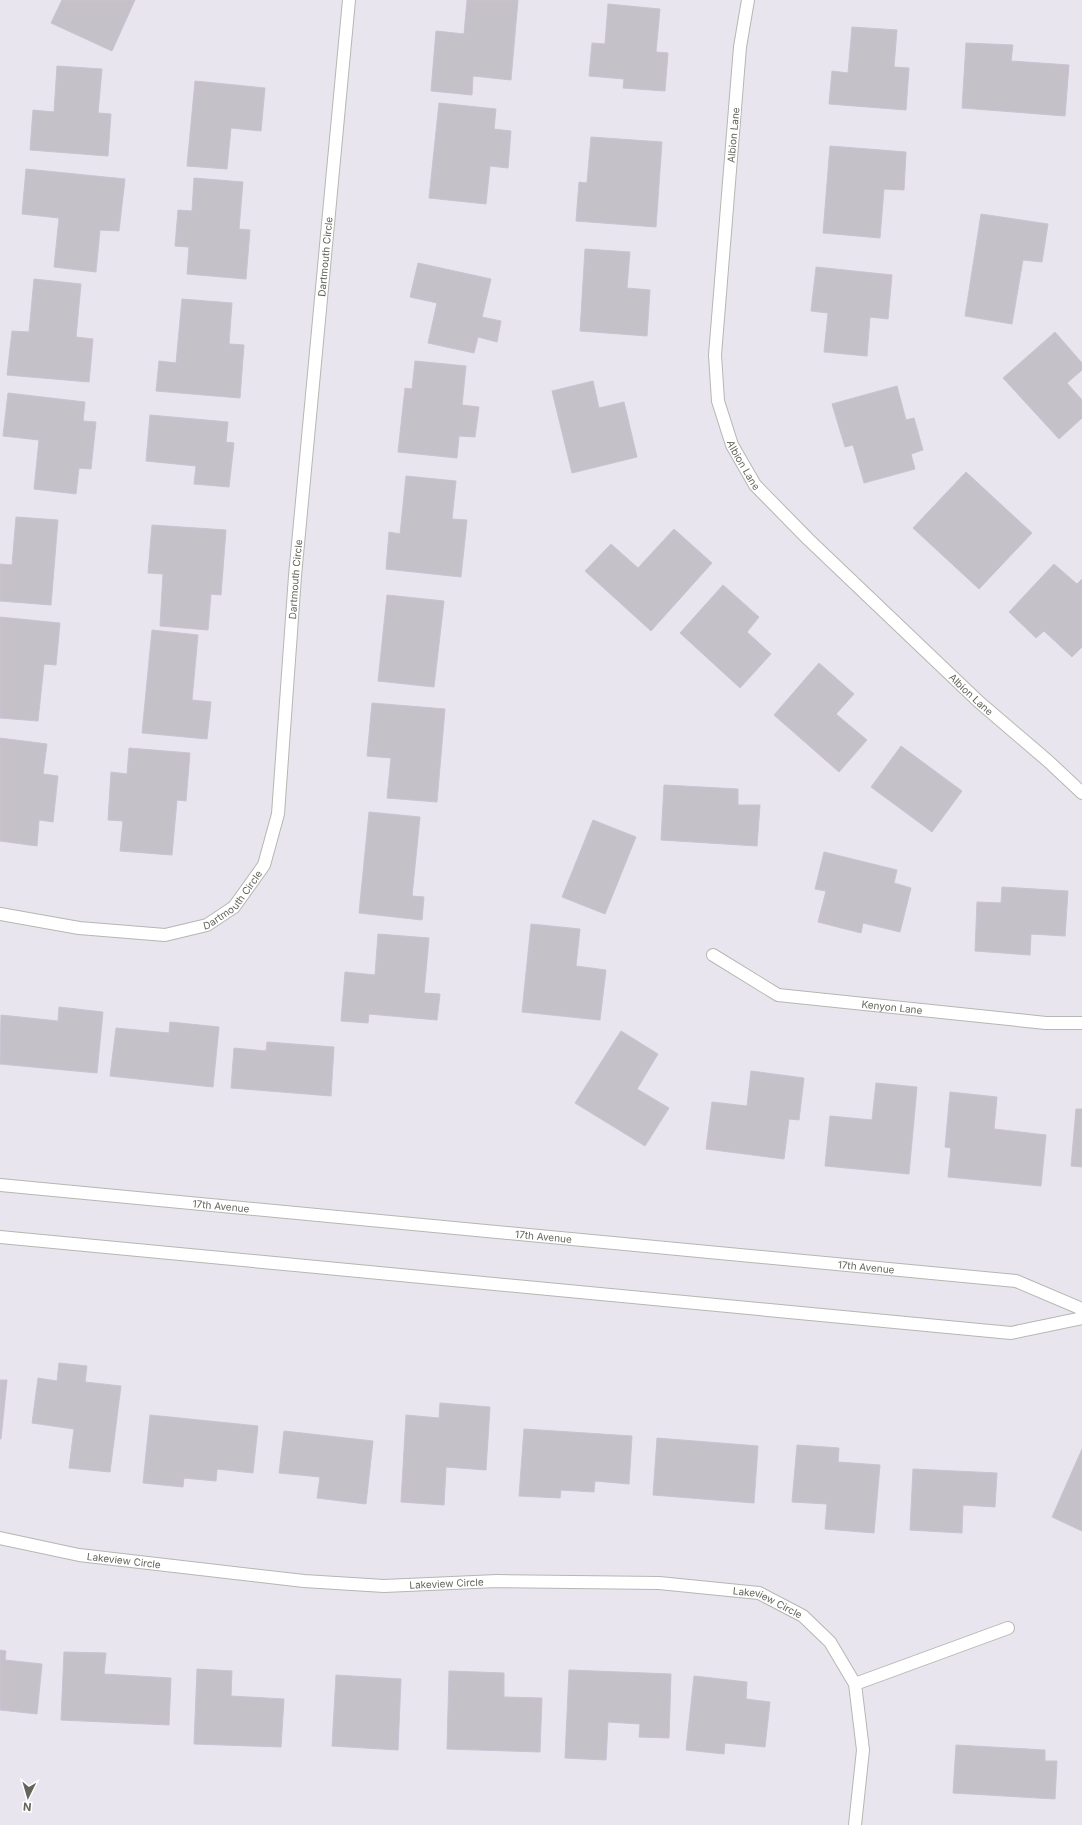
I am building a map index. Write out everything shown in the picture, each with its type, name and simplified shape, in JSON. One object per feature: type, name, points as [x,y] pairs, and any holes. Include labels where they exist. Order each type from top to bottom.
[{"type":"street","name":"Dartmouth Circle","points":[[0,914],[80,928],[165,935],[207,925],[234,907],[264,865],[278,814],[295,576],[349,0]]},
{"type":"street","name":"Albion Lane","points":[[748,0],[740,47],[715,355],[718,400],[732,445],[755,485],[808,539],[979,702],[1048,761],[1082,793]]},
{"type":"street","name":"Kenyon Lane","points":[[713,955],[778,995],[1046,1023],[1082,1023]]},
{"type":"street","name":"17th Avenue","points":[[0,1185],[1016,1281],[1082,1309]]},
{"type":"street","points":[[0,1238],[1011,1333],[1082,1318]]},
{"type":"street","name":"Lakeview Circle","points":[[0,1538],[79,1555],[304,1581],[384,1586],[497,1581],[659,1583],[759,1593],[803,1616],[830,1642],[855,1684],[863,1750],[855,1825]]},
{"type":"street","points":[[855,1684],[1008,1628]]},
{"type":"building","points":[[62,0],[135,0],[112,51],[51,23]]},
{"type":"building","points":[[467,0],[518,0],[511,80],[473,76],[472,95],[431,91],[436,31],[464,34]]},
{"type":"building","points":[[608,4],[660,9],[656,52],[668,53],[665,91],[623,88],[624,79],[589,76],[592,43],[605,44]]},
{"type":"building","points":[[852,27],[897,30],[894,67],[909,68],[906,110],[829,104],[832,71],[848,73]]},
{"type":"building","points":[[966,43],[1013,45],[1011,61],[1069,65],[1065,116],[962,108]]},
{"type":"building","points":[[57,66],[102,69],[98,113],[111,114],[108,156],[30,150],[33,110],[54,112]]},
{"type":"building","points":[[195,81],[265,88],[261,131],[231,128],[227,169],[187,166]]},
{"type":"building","points":[[439,103],[496,109],[494,129],[511,131],[508,168],[490,166],[486,204],[429,198]]},
{"type":"building","points":[[591,137],[662,142],[656,227],[576,221],[579,182],[587,183]]},
{"type":"building","points":[[830,146],[906,152],[904,190],[884,189],[880,238],[823,233]]},
{"type":"building","points":[[26,169],[125,179],[119,231],[100,230],[96,272],[54,267],[59,218],[22,214]]},
{"type":"building","points":[[194,178],[243,182],[239,229],[250,230],[246,279],[187,274],[189,247],[175,246],[178,210],[192,211]]},
{"type":"building","points":[[981,214],[1048,224],[1042,262],[1023,260],[1012,324],[965,316]]},
{"type":"building","points":[[585,249],[630,252],[627,288],[650,290],[647,336],[580,331]]},
{"type":"building","points":[[418,263],[491,279],[482,317],[501,321],[497,342],[478,337],[474,353],[428,343],[437,303],[410,297]]},
{"type":"building","points":[[816,267],[892,275],[888,319],[870,317],[867,356],[824,352],[828,313],[811,311]]},
{"type":"building","points":[[34,279],[81,284],[76,337],[93,339],[89,382],[7,375],[12,331],[29,332]]},
{"type":"building","points":[[182,299],[232,303],[229,344],[244,345],[240,398],[156,391],[159,361],[176,363]]},
{"type":"building","points":[[1055,332],[1082,363],[1082,370],[1067,383],[1082,400],[1082,418],[1059,439],[1003,378]]},
{"type":"building","points":[[415,361],[466,366],[462,405],[479,407],[475,437],[459,436],[457,458],[398,452],[405,388],[412,389]]},
{"type":"building","points":[[593,381],[599,408],[624,402],[637,457],[572,473],[552,391]]},
{"type":"building","points":[[897,386],[906,420],[914,418],[923,450],[911,454],[915,469],[864,483],[853,445],[845,447],[832,404]]},
{"type":"building","points":[[8,393],[85,402],[83,421],[96,422],[91,469],[79,468],[76,494],[34,489],[39,440],[3,436]]},
{"type":"building","points":[[150,415],[228,422],[226,442],[234,443],[229,487],[194,484],[196,466],[146,461]]},
{"type":"building","points":[[966,472],[1032,533],[979,589],[913,528]]},
{"type":"building","points":[[406,476],[456,481],[452,519],[467,520],[461,577],[386,569],[389,532],[400,534]]},
{"type":"building","points":[[16,517],[58,520],[51,605],[0,601],[0,564],[12,565]]},
{"type":"building","points":[[152,525],[226,530],[221,595],[211,594],[208,630],[160,626],[163,574],[148,573]]},
{"type":"building","points":[[674,529],[712,563],[651,631],[585,571],[611,544],[638,568]]},
{"type":"building","points":[[1054,564],[1077,584],[1082,579],[1082,647],[1072,657],[1044,631],[1036,638],[1009,612]]},
{"type":"building","points":[[723,585],[759,617],[747,632],[771,654],[740,688],[680,633]]},
{"type":"building","points":[[387,595],[444,601],[434,687],[378,681]]},
{"type":"building","points":[[0,617],[60,623],[56,665],[44,664],[38,721],[0,718]]},
{"type":"building","points":[[152,630],[198,635],[192,700],[211,702],[207,739],[142,733]]},
{"type":"building","points":[[819,663],[854,694],[836,714],[867,740],[839,772],[774,715]]},
{"type":"building","points":[[372,703],[445,709],[437,802],[387,798],[391,758],[367,756]]},
{"type":"building","points":[[0,738],[47,744],[43,774],[58,776],[53,822],[39,820],[37,846],[0,841]]},
{"type":"building","points":[[901,746],[962,791],[932,832],[871,787]]},
{"type":"building","points":[[129,748],[190,753],[186,801],[177,800],[172,855],[120,851],[123,821],[108,820],[111,772],[127,774]]},
{"type":"building","points":[[664,785],[738,789],[738,805],[760,805],[757,846],[661,840]]},
{"type":"building","points":[[369,812],[420,817],[412,896],[424,897],[422,920],[359,913]]},
{"type":"building","points":[[593,820],[636,837],[605,914],[562,897]]},
{"type":"building","points":[[824,852],[897,870],[894,883],[911,888],[900,932],[863,923],[861,933],[818,922],[826,891],[815,889]]},
{"type":"building","points":[[1002,887],[1068,891],[1065,936],[1031,934],[1030,955],[975,951],[977,902],[1001,903]]},
{"type":"building","points":[[531,924],[580,929],[576,966],[606,970],[600,1020],[522,1012]]},
{"type":"building","points":[[378,934],[429,938],[424,993],[440,994],[437,1020],[369,1014],[368,1023],[341,1021],[345,972],[375,975]]},
{"type":"building","points":[[59,1007],[103,1012],[97,1073],[0,1064],[1,1015],[58,1021]]},
{"type":"building","points":[[170,1022],[219,1027],[213,1087],[110,1076],[116,1028],[169,1033]]},
{"type":"building","points":[[621,1031],[658,1054],[637,1089],[669,1108],[645,1146],[575,1103]]},
{"type":"building","points":[[267,1042],[334,1047],[331,1096],[231,1088],[234,1048],[266,1051]]},
{"type":"building","points":[[751,1071],[804,1078],[799,1120],[789,1119],[784,1159],[706,1149],[712,1102],[747,1106]]},
{"type":"building","points":[[876,1083],[917,1087],[909,1174],[825,1166],[830,1116],[872,1120]]},
{"type":"building","points":[[950,1092],[997,1097],[994,1129],[1046,1135],[1041,1186],[948,1177],[951,1148],[945,1147]]},
{"type":"building","points":[[1076,1109],[1082,1109],[1082,1167],[1071,1166]]},
{"type":"building","points":[[59,1363],[87,1366],[85,1382],[121,1386],[110,1472],[69,1468],[74,1429],[32,1423],[38,1378],[57,1381]]},
{"type":"building","points":[[0,1380],[7,1380],[1,1439],[0,1439]]},
{"type":"building","points":[[440,1403],[490,1407],[486,1470],[446,1467],[444,1505],[401,1502],[406,1415],[439,1418]]},
{"type":"building","points":[[150,1415],[258,1426],[253,1473],[217,1469],[216,1481],[184,1478],[183,1487],[143,1483]]},
{"type":"building","points":[[524,1429],[632,1436],[629,1484],[595,1481],[594,1492],[561,1490],[560,1498],[519,1496]]},
{"type":"building","points":[[284,1431],[373,1441],[366,1504],[317,1498],[320,1477],[279,1473]]},
{"type":"building","points":[[657,1438],[758,1446],[754,1503],[653,1495]]},
{"type":"building","points":[[797,1445],[839,1448],[838,1462],[880,1465],[874,1533],[825,1529],[827,1504],[792,1502]]},
{"type":"building","points":[[1082,1449],[1082,1531],[1052,1517]]},
{"type":"building","points":[[913,1469],[997,1473],[995,1507],[963,1505],[962,1533],[910,1530]]},
{"type":"building","points":[[0,1650],[6,1651],[5,1660],[42,1664],[37,1714],[0,1710]]},
{"type":"building","points":[[64,1652],[106,1653],[104,1674],[171,1678],[169,1725],[61,1720]]},
{"type":"building","points":[[197,1669],[232,1671],[231,1696],[284,1699],[281,1747],[194,1744]]},
{"type":"building","points":[[569,1670],[671,1674],[669,1738],[639,1737],[640,1724],[608,1722],[606,1760],[565,1758]]},
{"type":"building","points":[[449,1671],[504,1673],[504,1697],[542,1698],[540,1752],[447,1749]]},
{"type":"building","points":[[336,1675],[401,1679],[398,1750],[332,1746]]},
{"type":"building","points":[[694,1676],[747,1682],[746,1699],[770,1702],[765,1747],[725,1743],[724,1754],[686,1750]]},
{"type":"building","points":[[956,1745],[1045,1750],[1045,1761],[1057,1761],[1055,1799],[953,1793]]}]
